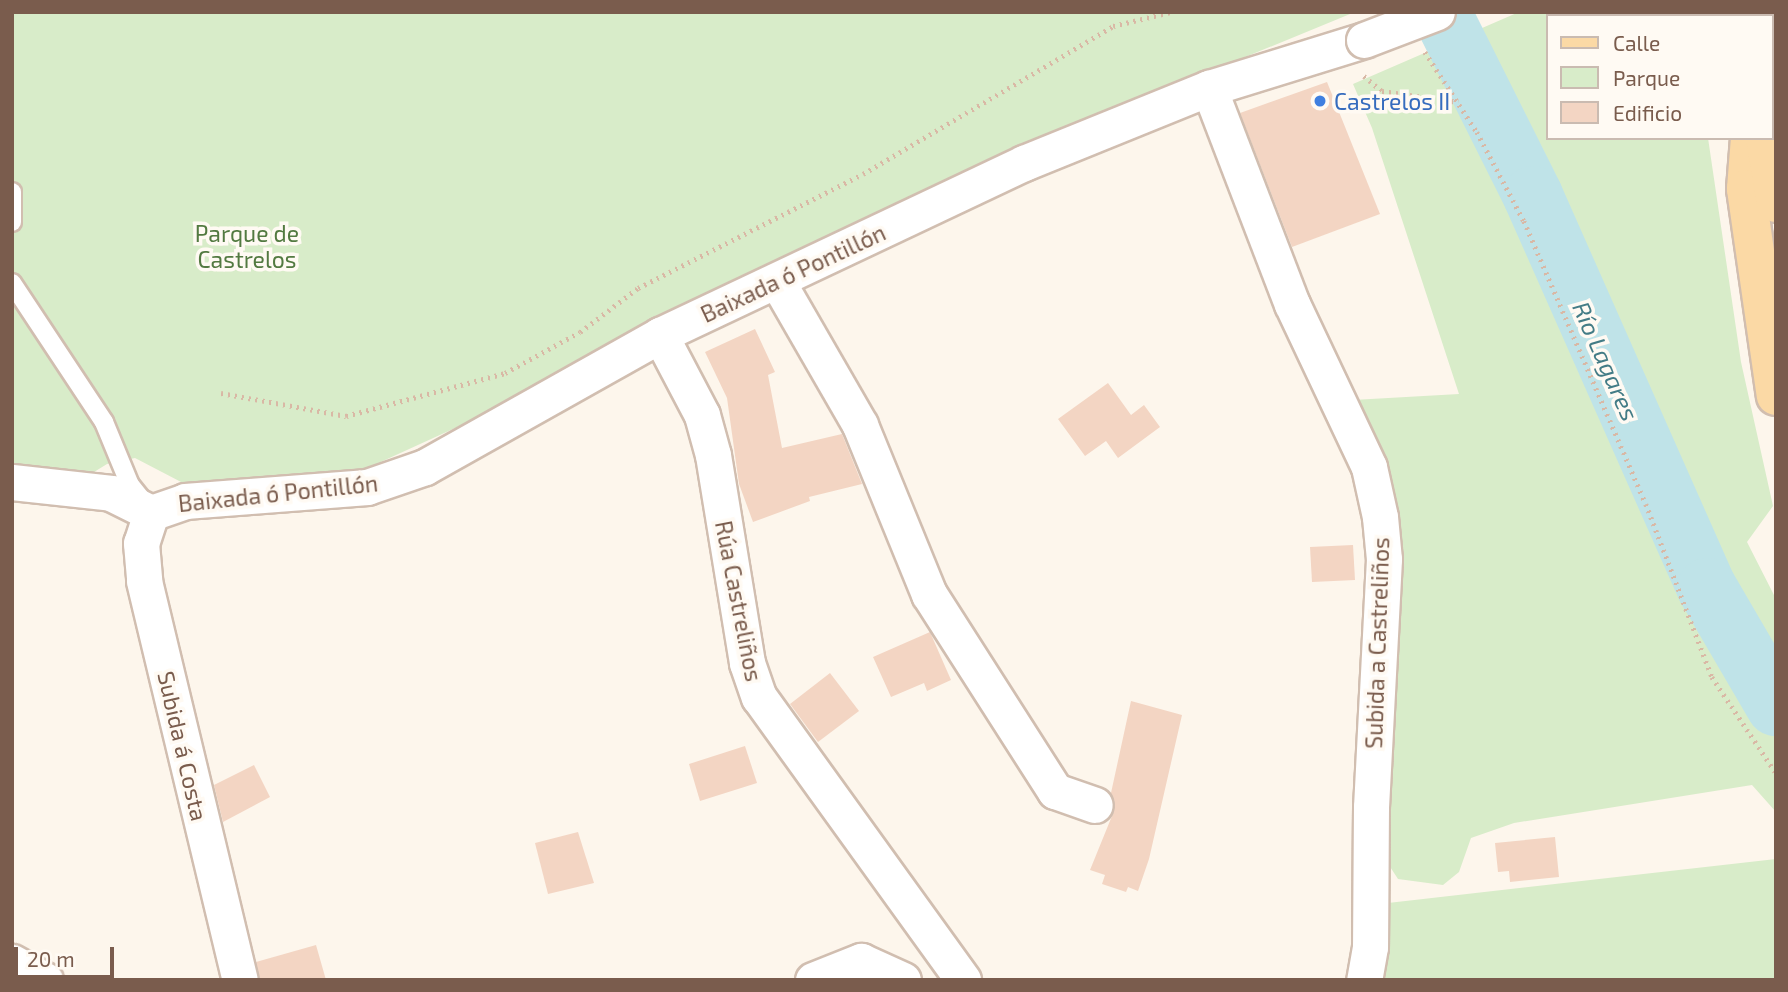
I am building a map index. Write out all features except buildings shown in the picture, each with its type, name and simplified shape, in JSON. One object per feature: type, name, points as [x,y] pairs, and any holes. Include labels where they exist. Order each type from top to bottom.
[{"type":"main road","points":[[1750,140],[1746,189],[1776,396]]},
{"type":"main road","points":[[1765,140],[1776,203]]},
{"type":"street","name":"Baixada ó Pontillón","points":[[152,513],[185,501],[367,487],[425,467],[660,335],[1024,163],[1209,88],[1361,53],[1437,12]]},
{"type":"street","name":"Subida a Castreliños","points":[[1209,88],[1292,304],[1369,467],[1380,517],[1384,559],[1371,807],[1370,947],[1364,980]]},
{"type":"street","points":[[777,281],[860,425],[929,594],[1055,791],[1095,805]]},
{"type":"street","name":"Rúa Castreliños","points":[[660,335],[702,415],[713,455],[747,663],[759,697],[963,980]]},
{"type":"street","points":[[12,482],[111,493],[152,513]]},
{"type":"street","name":"Subida á Costa","points":[[152,513],[141,542],[144,581],[240,980]]},
{"type":"street","points":[[813,980],[861,961],[903,980]]},
{"type":"street","points":[[12,962],[45,980]]},
{"type":"lane","points":[[12,192],[12,222]]},
{"type":"lane","points":[[12,283],[104,422],[130,485],[152,513]]},
{"type":"path","points":[[221,393],[346,416],[505,373],[580,332],[638,288],[863,174],[1113,26],[1171,12]]},
{"type":"path","points":[[1420,43],[1458,102],[1524,221],[1646,504],[1712,677],[1776,774]]},
{"type":"path","points":[[1361,53],[1363,76],[1382,91],[1458,102]]},
{"type":"green space","name":"Parque de Castrelos","points":[[12,12],[1355,12],[975,168],[488,413],[361,471],[183,483],[135,458],[107,464],[86,477],[12,470]]},
{"type":"green space","points":[[1519,12],[1682,12],[1546,14],[1546,140],[1708,140],[1741,362],[1773,506],[1747,542],[1776,599],[1776,812],[1752,785],[1514,823],[1471,838],[1459,872],[1443,885],[1398,879],[1383,856],[1394,654],[1353,400],[1459,394],[1372,128],[1353,84]]},
{"type":"green space","points":[[1776,859],[1776,980],[1377,980],[1388,903]]},
{"type":"waterway","name":"Río Lagares","points":[[1441,12],[1533,196],[1707,588],[1776,706]]},
{"type":"place","name":"Castrelos II","points":[[1320,101]]}]
